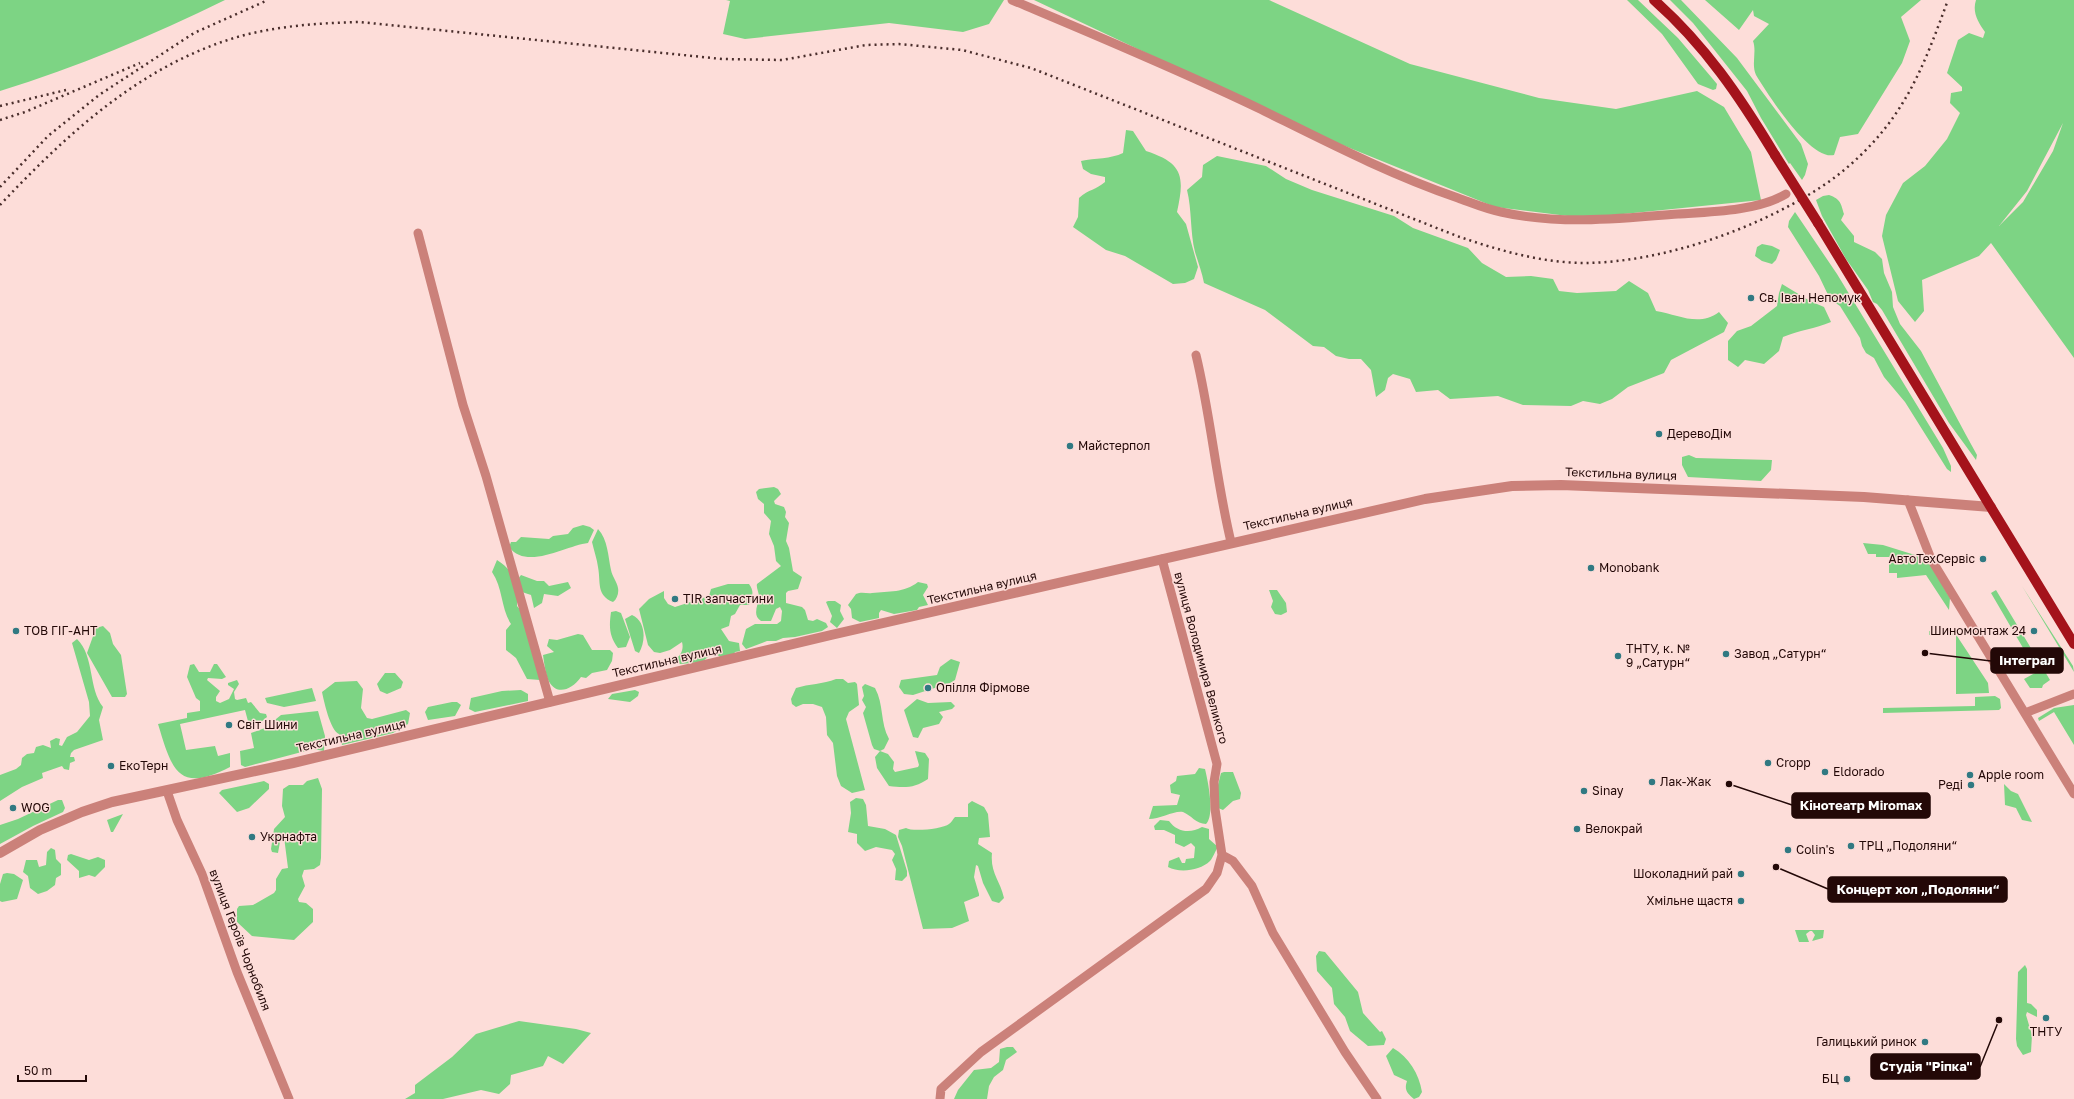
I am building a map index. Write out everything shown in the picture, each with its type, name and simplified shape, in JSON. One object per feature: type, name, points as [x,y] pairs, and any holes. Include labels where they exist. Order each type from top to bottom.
[{"type":"main road","points":[[1654,0],[1680,23],[1715,63],[1747,109],[2074,644]]},
{"type":"street","points":[[1012,0],[1184,72],[1371,162],[1435,190],[1499,212],[1530,217],[1583,221],[1740,208],[1777,200],[1786,194]]},
{"type":"street","points":[[418,233],[464,405],[486,476],[550,702]]},
{"type":"street","points":[[1196,355],[1203,385],[1223,507],[1231,542]]},
{"type":"street","name":"Текстильна вулиця","points":[[0,852],[40,830],[82,812],[112,802],[293,763],[1231,542],[1425,499],[1512,486],[1561,485],[1688,489],[1908,500],[1991,507]]},
{"type":"street","points":[[1908,500],[1931,560],[2074,794]]},
{"type":"street","name":"вулиця Володимира Великого","points":[[1162,559],[1217,764],[1214,782],[1215,808],[1222,855]]},
{"type":"street","points":[[2025,713],[2074,694]]},
{"type":"street","name":"вулиця Героїв Чорнобиля","points":[[167,791],[177,820],[202,874],[237,972],[289,1099]]},
{"type":"street","points":[[940,1099],[941,1088],[981,1052],[1206,889],[1217,873],[1222,855],[1233,861],[1252,886],[1273,933],[1345,1052],[1377,1099]]},
{"type":"green space","points":[[0,0],[225,0],[114,50],[57,72],[0,91]]},
{"type":"green space","points":[[726,0],[1004,0],[989,24],[963,32],[889,23],[745,39],[723,34],[730,1]]},
{"type":"green space","points":[[1034,0],[1269,0],[1410,64],[1539,98],[1616,109],[1697,91],[1724,107],[1751,152],[1761,200],[1584,218],[1495,207],[1330,140]]},
{"type":"green space","points":[[1627,0],[1638,0],[1678,38],[1717,84],[1716,89],[1713,90],[1698,84],[1662,34]]},
{"type":"green space","points":[[1670,0],[1681,0],[1737,58],[1801,144],[1808,164],[1802,180],[1790,163],[1789,164],[1761,118],[1747,91],[1693,23]]},
{"type":"green space","points":[[1705,0],[1921,0],[1901,17],[1910,41],[1902,63],[1858,134],[1840,137],[1834,155],[1824,154],[1813,148],[1802,137],[1779,110],[1756,75],[1754,67],[1753,41],[1769,24],[1754,16],[1753,10],[1739,30]]},
{"type":"green space","points":[[1976,0],[2074,0],[2074,358],[1991,243],[1979,256],[1922,280],[1924,311],[1915,322],[1898,301],[1882,236],[1886,215],[1903,183],[1925,166],[1947,139],[1960,113],[1950,103],[1951,93],[1962,91],[1962,87],[1947,73],[1958,40],[1969,33],[1983,38],[1985,32],[1976,17]],"holes":[[[2063,123],[2053,151],[2023,202],[1999,226],[2027,191]]]},
{"type":"green space","points":[[1126,130],[1133,131],[1146,151],[1168,161],[1178,172],[1181,189],[1177,212],[1186,224],[1198,267],[1194,279],[1185,283],[1173,284],[1125,256],[1106,250],[1073,227],[1078,217],[1079,198],[1105,182],[1105,177],[1091,174],[1083,169],[1081,161],[1123,153]]},
{"type":"green space","points":[[1217,156],[1266,166],[1286,179],[1312,190],[1394,216],[1413,228],[1468,248],[1482,263],[1506,277],[1531,276],[1553,279],[1559,291],[1577,293],[1616,291],[1629,281],[1648,293],[1656,311],[1689,319],[1704,319],[1719,312],[1728,323],[1724,332],[1671,360],[1664,373],[1628,387],[1612,399],[1600,404],[1583,401],[1571,406],[1523,405],[1498,396],[1450,399],[1438,390],[1416,392],[1410,379],[1393,374],[1388,378],[1385,390],[1376,397],[1371,370],[1361,359],[1349,359],[1336,356],[1324,347],[1313,346],[1265,310],[1204,283],[1193,244],[1190,205],[1187,190],[1202,177],[1203,165]]},
{"type":"green space","points":[[1829,195],[1836,198],[1840,202],[1844,214],[1841,220],[1854,236],[1854,242],[1875,252],[1882,259],[1884,273],[1892,292],[1893,307],[1900,324],[1921,351],[1977,455],[1976,460],[1949,423],[1882,310],[1873,302],[1868,290],[1846,259],[1822,216],[1816,200],[1823,196]]},
{"type":"green space","points":[[1795,212],[1837,274],[1943,448],[1951,466],[1951,472],[1947,469],[1905,402],[1884,377],[1874,358],[1866,353],[1860,338],[1840,306],[1830,299],[1819,276],[1788,227],[1789,221]]},
{"type":"green space","points":[[1762,244],[1772,246],[1780,250],[1776,260],[1772,264],[1762,261],[1755,256],[1757,247]]},
{"type":"green space","points":[[1782,284],[1810,301],[1824,307],[1831,322],[1783,337],[1779,351],[1764,364],[1745,360],[1738,367],[1728,360],[1728,341],[1737,331],[1751,326],[1777,306]]},
{"type":"green space","points":[[1689,455],[1696,458],[1772,460],[1771,470],[1761,481],[1688,477],[1682,465],[1682,457]]},
{"type":"green space","points":[[774,487],[778,489],[781,494],[774,501],[775,504],[784,507],[786,512],[785,517],[789,523],[786,541],[789,548],[793,571],[802,577],[798,589],[788,591],[786,593],[786,603],[802,607],[805,610],[808,620],[813,621],[817,619],[826,623],[828,627],[822,631],[783,638],[776,641],[767,641],[746,649],[742,644],[746,629],[755,624],[777,624],[781,621],[782,611],[780,607],[776,609],[771,621],[761,621],[758,619],[756,613],[759,597],[757,584],[781,566],[776,561],[774,546],[769,534],[771,521],[764,513],[764,504],[758,499],[756,492],[759,489]]},
{"type":"green space","points":[[583,525],[594,530],[588,543],[536,557],[526,557],[517,554],[509,547],[511,542],[516,542],[521,537],[549,539],[553,536],[568,534],[573,528]]},
{"type":"green space","points":[[598,529],[606,543],[612,572],[618,588],[616,599],[613,602],[604,596],[600,588],[598,564],[592,542]]},
{"type":"green space","points":[[1863,543],[1883,545],[1915,555],[1928,561],[1950,598],[1949,610],[1926,575],[1897,578],[1897,573],[1889,573],[1889,557],[1876,557],[1876,554],[1868,554]]},
{"type":"green space","points":[[497,560],[512,574],[517,592],[517,606],[526,617],[540,680],[527,679],[516,658],[506,650],[506,630],[511,624],[505,612],[496,578],[492,572]]},
{"type":"green space","points":[[521,575],[537,581],[544,581],[549,586],[568,582],[571,588],[558,596],[544,594],[542,603],[534,608],[531,595],[522,592],[518,579]]},
{"type":"green space","points":[[918,582],[927,584],[928,587],[923,595],[928,605],[919,607],[917,610],[894,614],[881,610],[879,613],[879,618],[860,622],[852,618],[851,609],[848,605],[856,594],[902,590],[913,586]]},
{"type":"green space","points":[[728,584],[749,584],[752,592],[749,605],[740,605],[735,614],[731,616],[729,626],[721,629],[729,641],[739,643],[740,651],[735,652],[733,656],[720,657],[714,652],[702,662],[680,664],[675,659],[682,652],[682,642],[670,650],[660,653],[654,652],[648,645],[639,609],[649,599],[664,591],[664,598],[668,604],[675,607],[709,596],[711,589]]},
{"type":"green space","points":[[2022,586],[2073,666],[2074,672],[2071,667]]},
{"type":"green space","points":[[1269,590],[1277,590],[1286,603],[1287,612],[1281,615],[1275,614],[1271,607],[1273,601]]},
{"type":"green space","points":[[1996,590],[2050,680],[2043,685],[2042,688],[2030,688],[2024,679],[2037,672],[1991,593]]},
{"type":"green space","points":[[835,601],[841,605],[840,611],[844,619],[837,628],[830,622],[832,616],[826,602]]},
{"type":"green space","points":[[616,611],[621,613],[630,637],[626,647],[618,648],[611,635],[611,612]]},
{"type":"green space","points":[[632,615],[637,618],[642,626],[644,637],[639,653],[635,651],[625,619]]},
{"type":"green space","points":[[103,626],[110,633],[113,644],[121,655],[127,694],[125,697],[112,697],[87,653],[96,628]]},
{"type":"green space","points":[[1929,631],[1950,631],[1955,633],[1988,683],[1989,693],[1956,694],[1956,635],[1929,635]]},
{"type":"green space","points":[[578,634],[583,635],[592,650],[610,650],[613,653],[612,661],[607,670],[592,673],[586,678],[581,677],[572,686],[563,690],[558,689],[550,683],[547,677],[543,655],[554,652],[547,646],[549,639],[557,640]]},
{"type":"green space","points":[[77,639],[83,646],[87,655],[95,691],[103,707],[99,720],[103,740],[74,750],[70,757],[74,757],[75,761],[70,763],[69,770],[64,769],[62,766],[42,773],[43,778],[22,787],[0,801],[0,775],[16,769],[21,765],[22,758],[27,754],[34,753],[36,747],[43,745],[51,748],[50,741],[56,738],[60,739],[59,745],[62,746],[67,737],[77,732],[90,716],[89,702],[72,643]]},
{"type":"green space","points":[[951,659],[960,662],[955,680],[950,683],[913,695],[904,694],[899,687],[901,680],[937,675],[940,667]]},
{"type":"green space","points":[[194,664],[199,672],[210,672],[214,664],[217,664],[226,677],[222,679],[208,678],[207,680],[220,691],[216,697],[216,701],[220,703],[229,699],[234,689],[228,685],[228,683],[237,680],[239,684],[234,692],[235,699],[246,698],[248,703],[251,702],[260,713],[266,714],[267,717],[261,722],[249,725],[245,710],[180,724],[186,750],[215,746],[218,756],[230,753],[230,767],[213,775],[199,778],[188,777],[180,773],[173,765],[158,724],[187,718],[187,713],[200,711],[200,701],[196,698],[187,677],[190,665]]},
{"type":"green space","points":[[385,673],[395,673],[403,682],[401,688],[387,694],[380,691],[377,684]]},
{"type":"green space","points":[[836,679],[843,679],[848,683],[855,682],[857,684],[859,705],[849,712],[846,719],[865,790],[852,793],[841,786],[837,776],[833,743],[827,735],[826,717],[822,707],[813,704],[803,704],[796,707],[792,704],[791,699],[796,688]]},
{"type":"green space","points":[[357,681],[363,689],[361,708],[367,718],[372,719],[406,710],[410,713],[408,724],[393,733],[342,745],[339,734],[330,721],[322,692],[335,682]]},
{"type":"green space","points":[[865,684],[875,688],[878,694],[884,727],[889,739],[884,749],[880,751],[874,749],[872,745],[863,713],[866,707],[862,700],[864,696],[862,687]]},
{"type":"green space","points":[[312,688],[316,701],[284,707],[267,703],[265,698]]},
{"type":"green space","points":[[521,690],[528,694],[528,701],[475,712],[469,709],[471,698],[502,691]]},
{"type":"green space","points":[[635,690],[639,692],[638,696],[630,702],[608,699],[612,694]]},
{"type":"green space","points":[[1995,696],[2000,699],[2001,708],[1999,710],[1883,713],[1883,708],[1975,706],[1975,697]]},
{"type":"green space","points":[[917,699],[928,703],[951,702],[955,706],[952,709],[939,712],[943,717],[939,724],[923,728],[918,738],[913,737],[904,710]]},
{"type":"green space","points":[[457,702],[461,705],[455,716],[428,720],[425,712],[428,707]]},
{"type":"green space","points":[[2074,705],[2074,745],[2054,712],[2039,721],[2038,718],[2054,708]]},
{"type":"green space","points":[[318,711],[325,736],[324,751],[313,749],[245,767],[241,765],[240,751],[254,748],[251,733],[265,728],[281,715]]},
{"type":"green space","points":[[880,751],[888,754],[894,762],[893,769],[895,772],[918,767],[919,765],[915,751],[925,753],[929,759],[928,779],[910,787],[889,786],[877,768],[875,757]]},
{"type":"green space","points":[[1199,768],[1205,769],[1209,789],[1210,813],[1209,820],[1206,824],[1199,823],[1183,812],[1176,812],[1158,818],[1149,819],[1153,806],[1177,805],[1180,795],[1171,793],[1170,785],[1176,781],[1177,776],[1195,774]]},
{"type":"green space","points":[[1233,772],[1241,793],[1240,799],[1233,801],[1223,810],[1218,808],[1216,793],[1221,773]]},
{"type":"green space","points":[[318,778],[322,789],[320,865],[314,869],[304,870],[302,876],[305,886],[298,899],[299,902],[306,903],[313,909],[313,922],[294,940],[252,936],[237,922],[237,909],[239,906],[253,905],[274,893],[276,890],[276,879],[282,869],[288,868],[284,837],[281,836],[278,853],[272,852],[271,849],[274,829],[285,817],[282,806],[283,789],[289,785],[303,785],[307,781]]},
{"type":"green space","points":[[264,781],[269,784],[269,789],[249,808],[237,812],[219,793],[222,790]]},
{"type":"green space","points":[[2004,784],[2011,791],[2018,794],[2032,822],[2022,820],[2016,808],[2005,805]]},
{"type":"green space","points":[[856,798],[863,799],[866,805],[868,826],[885,829],[896,835],[907,871],[907,876],[902,881],[895,880],[896,869],[892,860],[895,854],[892,850],[876,847],[865,851],[857,843],[857,834],[848,832],[851,813],[850,802]]},
{"type":"green space","points":[[58,800],[62,800],[65,808],[63,812],[0,844],[0,825],[18,819]]},
{"type":"green space","points":[[972,801],[984,807],[988,814],[990,837],[979,838],[978,844],[992,853],[992,866],[1004,898],[999,903],[992,901],[983,883],[978,866],[976,865],[974,877],[979,896],[964,902],[969,921],[952,928],[923,929],[902,846],[898,837],[899,830],[906,828],[914,830],[934,829],[946,826],[955,817],[968,817],[968,804]]},
{"type":"green space","points":[[123,814],[113,832],[111,832],[107,820]]},
{"type":"green space","points":[[1160,820],[1169,821],[1176,828],[1184,831],[1193,831],[1202,827],[1209,829],[1209,839],[1218,847],[1211,860],[1201,867],[1189,870],[1178,870],[1168,867],[1169,861],[1179,857],[1182,863],[1185,863],[1186,859],[1194,858],[1195,847],[1191,843],[1184,847],[1175,843],[1175,835],[1164,830],[1155,830],[1154,826]]},
{"type":"green space","points":[[51,848],[55,850],[56,859],[61,864],[61,875],[56,878],[55,885],[47,891],[38,894],[30,888],[28,876],[23,872],[26,860],[37,860],[39,867],[46,865],[47,852]]},
{"type":"green space","points":[[71,854],[89,860],[98,857],[105,860],[105,867],[95,877],[89,875],[79,878],[79,871],[67,860],[68,855]]},
{"type":"green space","points":[[3,874],[14,874],[23,880],[17,899],[2,902],[0,901],[0,884]]},
{"type":"green space","points":[[1795,930],[1824,930],[1823,938],[1812,941],[1815,935],[1812,931],[1810,931],[1806,934],[1809,942],[1799,942]]},
{"type":"green space","points":[[1319,951],[1325,952],[1358,992],[1363,1013],[1380,1032],[1382,1031],[1386,1039],[1384,1045],[1368,1046],[1350,1031],[1345,1017],[1334,1004],[1332,988],[1317,971],[1316,956]]},
{"type":"green space","points":[[2025,965],[2027,969],[2027,1003],[2031,1004],[2037,1010],[2037,1017],[2027,1012],[2026,1015],[2032,1035],[2031,1052],[2023,1055],[2017,1046],[2016,1039],[2018,972]]},
{"type":"green space","points":[[519,1021],[576,1029],[591,1033],[563,1064],[548,1056],[543,1066],[511,1075],[510,1084],[499,1094],[481,1090],[443,1099],[405,1099],[415,1093],[415,1085],[452,1057],[476,1034]]},
{"type":"green space","points":[[1013,1047],[1017,1052],[1006,1060],[1003,1070],[994,1077],[989,1086],[987,1099],[954,1099],[958,1090],[974,1070],[991,1068],[999,1062],[1000,1049]]},
{"type":"green space","points":[[1393,1048],[1404,1056],[1416,1073],[1422,1092],[1419,1097],[1414,1099],[1406,1089],[1407,1081],[1394,1075],[1386,1056]]},
{"type":"railway","points":[[0,187],[48,136],[99,95],[194,33],[268,0]]},
{"type":"railway","points":[[0,205],[51,153],[78,129],[106,106],[167,66],[199,51],[249,34],[296,26],[360,22],[722,59],[782,60],[866,45],[899,44],[962,50],[1031,68],[1472,241],[1520,255],[1553,261],[1586,263],[1615,261],[1645,257],[1676,250],[1737,230],[1793,204],[1842,172],[1875,140],[1902,104],[1922,66],[1948,0]]},
{"type":"railway","points":[[0,120],[25,112],[140,63]]},
{"type":"railway","points":[[0,106],[66,90]]},
{"type":"place","name":"Св. Іван Непомук","points":[[1751,298]]},
{"type":"place","name":"ДеревоДім","points":[[1659,434]]},
{"type":"place","name":"Майстерпол","points":[[1070,446]]},
{"type":"place","name":"АвтоТехСервіс","points":[[1983,559]]},
{"type":"place","name":"Monobank","points":[[1591,568]]},
{"type":"place","name":"TIR запчастини","points":[[675,599]]},
{"type":"place","name":"ТОВ ГІГ-АНТ","points":[[16,631]]},
{"type":"place","name":"Шиномонтаж 24","points":[[2034,631]]},
{"type":"place","name":"Інтеграл","points":[[1925,653]]},
{"type":"place","name":"Завод „Сатурн“","points":[[1726,654]]},
{"type":"place","name":"ТНТУ, к. № 9 „Сатурн“","points":[[1618,656]]},
{"type":"place","name":"Опілля Фірмове","points":[[928,688]]},
{"type":"place","name":"Світ Шини","points":[[229,725]]},
{"type":"place","name":"Cropp","points":[[1768,763]]},
{"type":"place","name":"ЕкоТерн","points":[[111,766]]},
{"type":"place","name":"Eldorado","points":[[1825,772]]},
{"type":"place","name":"Apple room","points":[[1970,775]]},
{"type":"place","name":"Лак-Жак","points":[[1652,782]]},
{"type":"place","name":"Кінотеатр Miromax","points":[[1729,784]]},
{"type":"place","name":"Реді","points":[[1971,785]]},
{"type":"place","name":"Sinay","points":[[1584,791]]},
{"type":"place","name":"WOG","points":[[13,808]]},
{"type":"place","name":"Велокрай","points":[[1577,829]]},
{"type":"place","name":"Укрнафта","points":[[252,837]]},
{"type":"place","name":"ТРЦ „Подоляни“","points":[[1851,846]]},
{"type":"place","name":"Colin's","points":[[1788,850]]},
{"type":"place","name":"Концерт хол „Подоляни“","points":[[1776,867]]},
{"type":"place","name":"Шоколадний рай","points":[[1741,874]]},
{"type":"place","name":"Хмільне щастя","points":[[1741,901]]},
{"type":"place","name":"ТНТУ","points":[[2046,1018]]},
{"type":"place","name":"Студія \"Ріпка\"","points":[[1999,1020]]},
{"type":"place","name":"Галицький ринок","points":[[1925,1042]]},
{"type":"place","name":"БЦ","points":[[1847,1079]]}]
